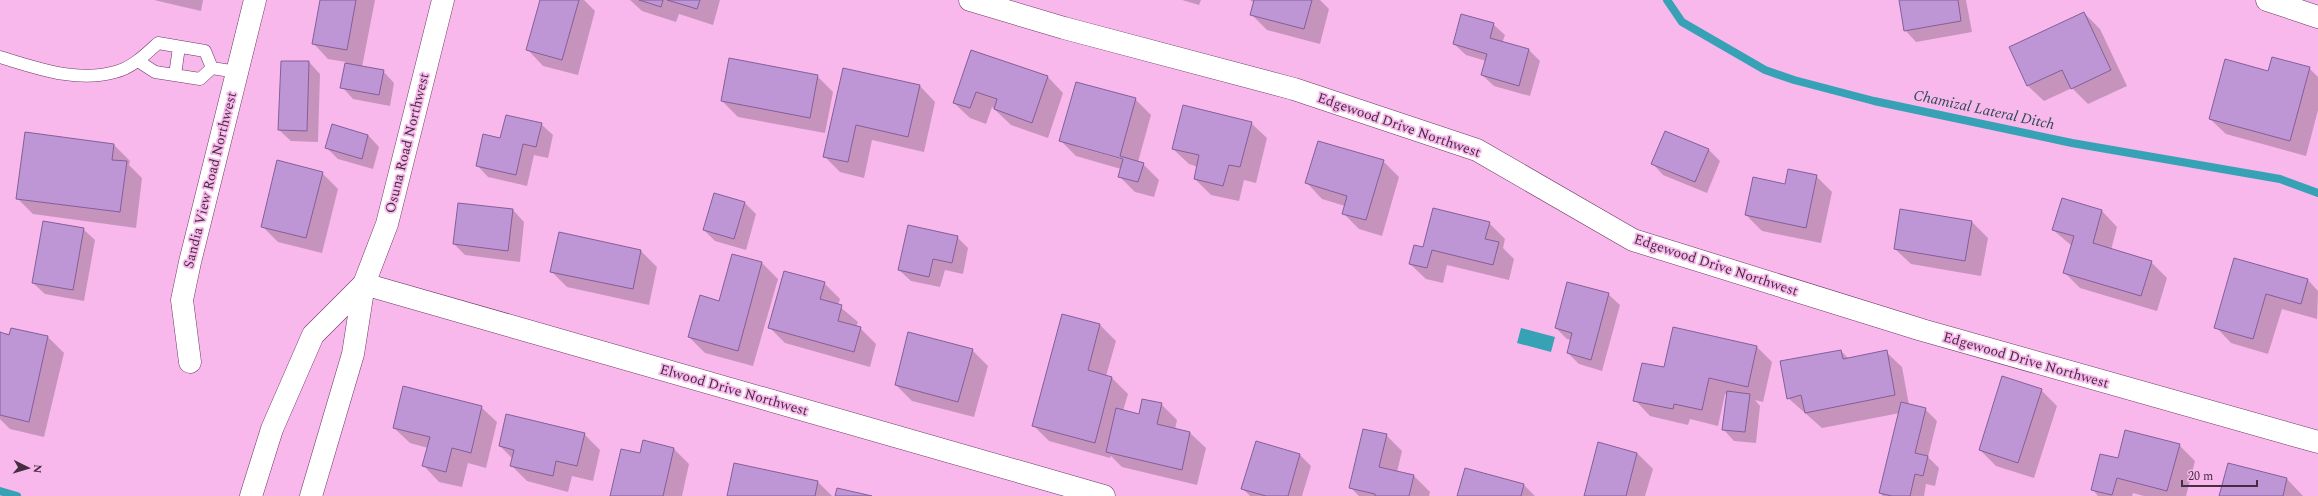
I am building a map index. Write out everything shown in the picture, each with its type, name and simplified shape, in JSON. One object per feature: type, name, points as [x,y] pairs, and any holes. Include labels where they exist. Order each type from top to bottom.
[{"type":"street","name":"Sandia View Road Northwest","points":[[190,362],[182,300],[255,0]]},
{"type":"street","name":"Osuna Road Northwest","points":[[311,496],[353,354],[364,284],[387,224],[443,0]]},
{"type":"street","name":"Edgewood Drive Northwest","points":[[970,0],[1064,28],[1294,89],[1477,150],[1633,240],[1922,330],[2318,442]]},
{"type":"street","points":[[2267,0],[2315,11]]},
{"type":"street","name":"Osuna Road Northwest","points":[[251,496],[272,429],[312,335],[364,284]]},
{"type":"street","name":"Elwood Drive Northwest","points":[[364,284],[1104,496]]},
{"type":"lane","points":[[0,57],[38,68],[78,77],[115,72],[138,61],[158,43],[205,50],[212,68]]},
{"type":"lane","points":[[175,75],[179,46]]},
{"type":"lane","points":[[138,61],[155,72],[200,79],[212,68]]},
{"type":"lane","points":[[212,68],[237,72]]},
{"type":"shaded area","points":[[1521,328],[1555,337],[1551,352],[1517,343]]},
{"type":"building","points":[[320,0],[356,0],[347,50],[312,44]]},
{"type":"building","points":[[540,0],[579,0],[562,60],[526,50]]},
{"type":"building","points":[[639,0],[663,0],[661,7]]},
{"type":"building","points":[[667,0],[700,0],[697,9]]},
{"type":"building","points":[[1254,0],[1312,0],[1304,29],[1250,15]]},
{"type":"building","points":[[1899,0],[1958,0],[1961,21],[1904,31]]},
{"type":"building","points":[[2084,12],[2111,70],[2071,89],[2062,70],[2027,86],[2009,47]]},
{"type":"building","points":[[1461,14],[1494,23],[1490,38],[1529,49],[1519,86],[1481,75],[1487,54],[1453,44]]},
{"type":"building","points":[[971,50],[1048,76],[1032,123],[994,109],[997,99],[976,92],[970,108],[953,103]]},
{"type":"building","points":[[2272,57],[2310,67],[2290,141],[2209,119],[2225,59],[2268,71]]},
{"type":"building","points":[[729,58],[818,75],[810,118],[721,101]]},
{"type":"building","points":[[281,61],[309,61],[307,131],[278,130]]},
{"type":"building","points":[[345,63],[384,70],[379,95],[340,88]]},
{"type":"building","points":[[843,68],[920,85],[908,137],[856,125],[848,162],[823,157]]},
{"type":"building","points":[[1076,82],[1136,98],[1120,156],[1144,163],[1138,182],[1118,177],[1123,159],[1059,141]]},
{"type":"building","points":[[1183,105],[1252,122],[1240,167],[1229,165],[1223,186],[1194,179],[1199,155],[1172,149]]},
{"type":"building","points":[[506,115],[542,123],[536,147],[523,144],[516,175],[476,166],[483,134],[500,138]]},
{"type":"building","points":[[332,124],[368,135],[362,159],[325,148]]},
{"type":"building","points":[[1665,131],[1709,149],[1695,182],[1651,164]]},
{"type":"building","points":[[25,132],[114,144],[112,160],[127,161],[120,212],[16,199]]},
{"type":"building","points":[[1318,141],[1384,160],[1366,220],[1342,214],[1347,196],[1305,183]]},
{"type":"building","points":[[277,160],[323,172],[306,238],[261,227]]},
{"type":"building","points":[[1788,169],[1817,175],[1806,228],[1745,215],[1753,177],[1785,184]]},
{"type":"building","points":[[714,193],[745,202],[734,239],[703,230]]},
{"type":"building","points":[[2062,198],[2102,210],[2093,243],[2152,261],[2141,296],[2063,273],[2074,236],[2052,230]]},
{"type":"building","points":[[458,203],[513,209],[508,251],[453,244]]},
{"type":"building","points":[[1433,208],[1490,222],[1485,239],[1499,242],[1493,265],[1432,250],[1427,268],[1409,264],[1414,245],[1423,247]]},
{"type":"building","points":[[1900,209],[1972,221],[1965,261],[1894,249]]},
{"type":"building","points":[[43,221],[84,228],[73,290],[32,283]]},
{"type":"building","points":[[908,225],[958,236],[952,263],[933,259],[929,277],[898,270]]},
{"type":"building","points":[[559,232],[641,250],[633,289],[550,272]]},
{"type":"building","points":[[732,254],[762,262],[738,351],[688,337],[700,295],[719,301]]},
{"type":"building","points":[[2234,258],[2308,279],[2301,304],[2266,294],[2253,339],[2214,328]]},
{"type":"building","points":[[784,271],[825,282],[820,299],[842,305],[838,321],[861,327],[854,352],[768,328]]},
{"type":"building","points":[[1567,282],[1609,293],[1591,360],[1567,353],[1572,333],[1555,328]]},
{"type":"building","points":[[1062,314],[1100,324],[1088,370],[1112,377],[1095,443],[1032,426]]},
{"type":"building","points":[[1673,327],[1757,346],[1748,387],[1709,378],[1702,410],[1674,404],[1673,409],[1633,401],[1642,363],[1664,367]]},
{"type":"building","points":[[11,328],[48,336],[29,422],[0,415],[0,332],[9,335]]},
{"type":"building","points":[[908,332],[973,349],[958,402],[895,385]]},
{"type":"building","points":[[1841,350],[1843,359],[1887,350],[1895,395],[1805,413],[1801,395],[1787,399],[1780,361]]},
{"type":"building","points":[[2002,376],[2042,389],[2018,463],[1979,450]]},
{"type":"building","points":[[403,386],[482,406],[471,453],[452,448],[446,472],[422,466],[430,437],[393,428]]},
{"type":"building","points":[[1727,391],[1750,394],[1745,432],[1722,430]]},
{"type":"building","points":[[1142,399],[1162,403],[1157,424],[1190,432],[1182,470],[1106,452],[1116,408],[1139,414]]},
{"type":"building","points":[[1901,402],[1926,408],[1915,453],[1928,456],[1923,476],[1915,474],[1910,496],[1892,496],[1879,493]]},
{"type":"building","points":[[506,414],[585,433],[577,466],[556,461],[553,476],[510,466],[514,450],[499,446]]},
{"type":"building","points":[[1363,429],[1387,434],[1379,467],[1414,475],[1409,496],[1375,496],[1375,494],[1349,488]]},
{"type":"building","points":[[2125,430],[2180,444],[2167,491],[2117,478],[2112,495],[2091,490],[2100,454],[2118,458]]},
{"type":"building","points":[[643,440],[674,448],[663,496],[610,496],[621,449],[640,453]]},
{"type":"building","points":[[1256,441],[1300,454],[1288,496],[1266,496],[1241,489]]},
{"type":"building","points":[[1598,442],[1637,453],[1626,496],[1584,496]]},
{"type":"building","points":[[734,463],[818,481],[815,496],[727,496]]},
{"type":"building","points":[[2228,463],[2287,478],[2283,496],[2219,496]]},
{"type":"building","points":[[1465,468],[1524,484],[1521,496],[1457,496]]},
{"type":"building","points":[[837,488],[872,496],[835,496]]},
{"type":"waterway","name":"Chamizal Lateral Ditch","points":[[1667,0],[1682,22],[1765,70],[1794,80],[1874,101],[2072,143],[2280,179],[2318,193]]},
{"type":"waterway","points":[[0,491],[17,496]]}]
